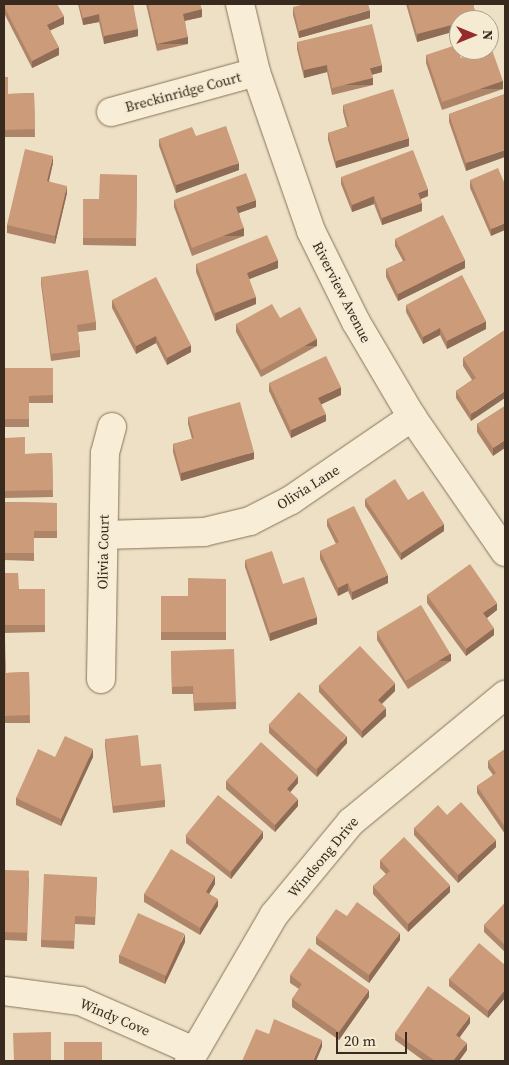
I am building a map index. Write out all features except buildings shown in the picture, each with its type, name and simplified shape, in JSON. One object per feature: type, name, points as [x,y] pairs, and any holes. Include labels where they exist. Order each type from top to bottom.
[{"type":"street","name":"Riverview Avenue","points":[[240,4],[256,72],[311,230],[356,322],[412,417],[505,552]]},
{"type":"street","name":"Breckinridge Court","points":[[110,112],[256,72]]},
{"type":"street","name":"Olivia Lane","points":[[104,535],[204,532],[250,520],[291,500],[412,417]]},
{"type":"street","name":"Olivia Court","points":[[101,679],[105,453],[112,427]]},
{"type":"street","name":"Windsong Drive","points":[[191,1056],[274,915],[351,822],[505,695]]},
{"type":"street","name":"Windy Cove","points":[[4,991],[80,1001],[191,1056]]}]
